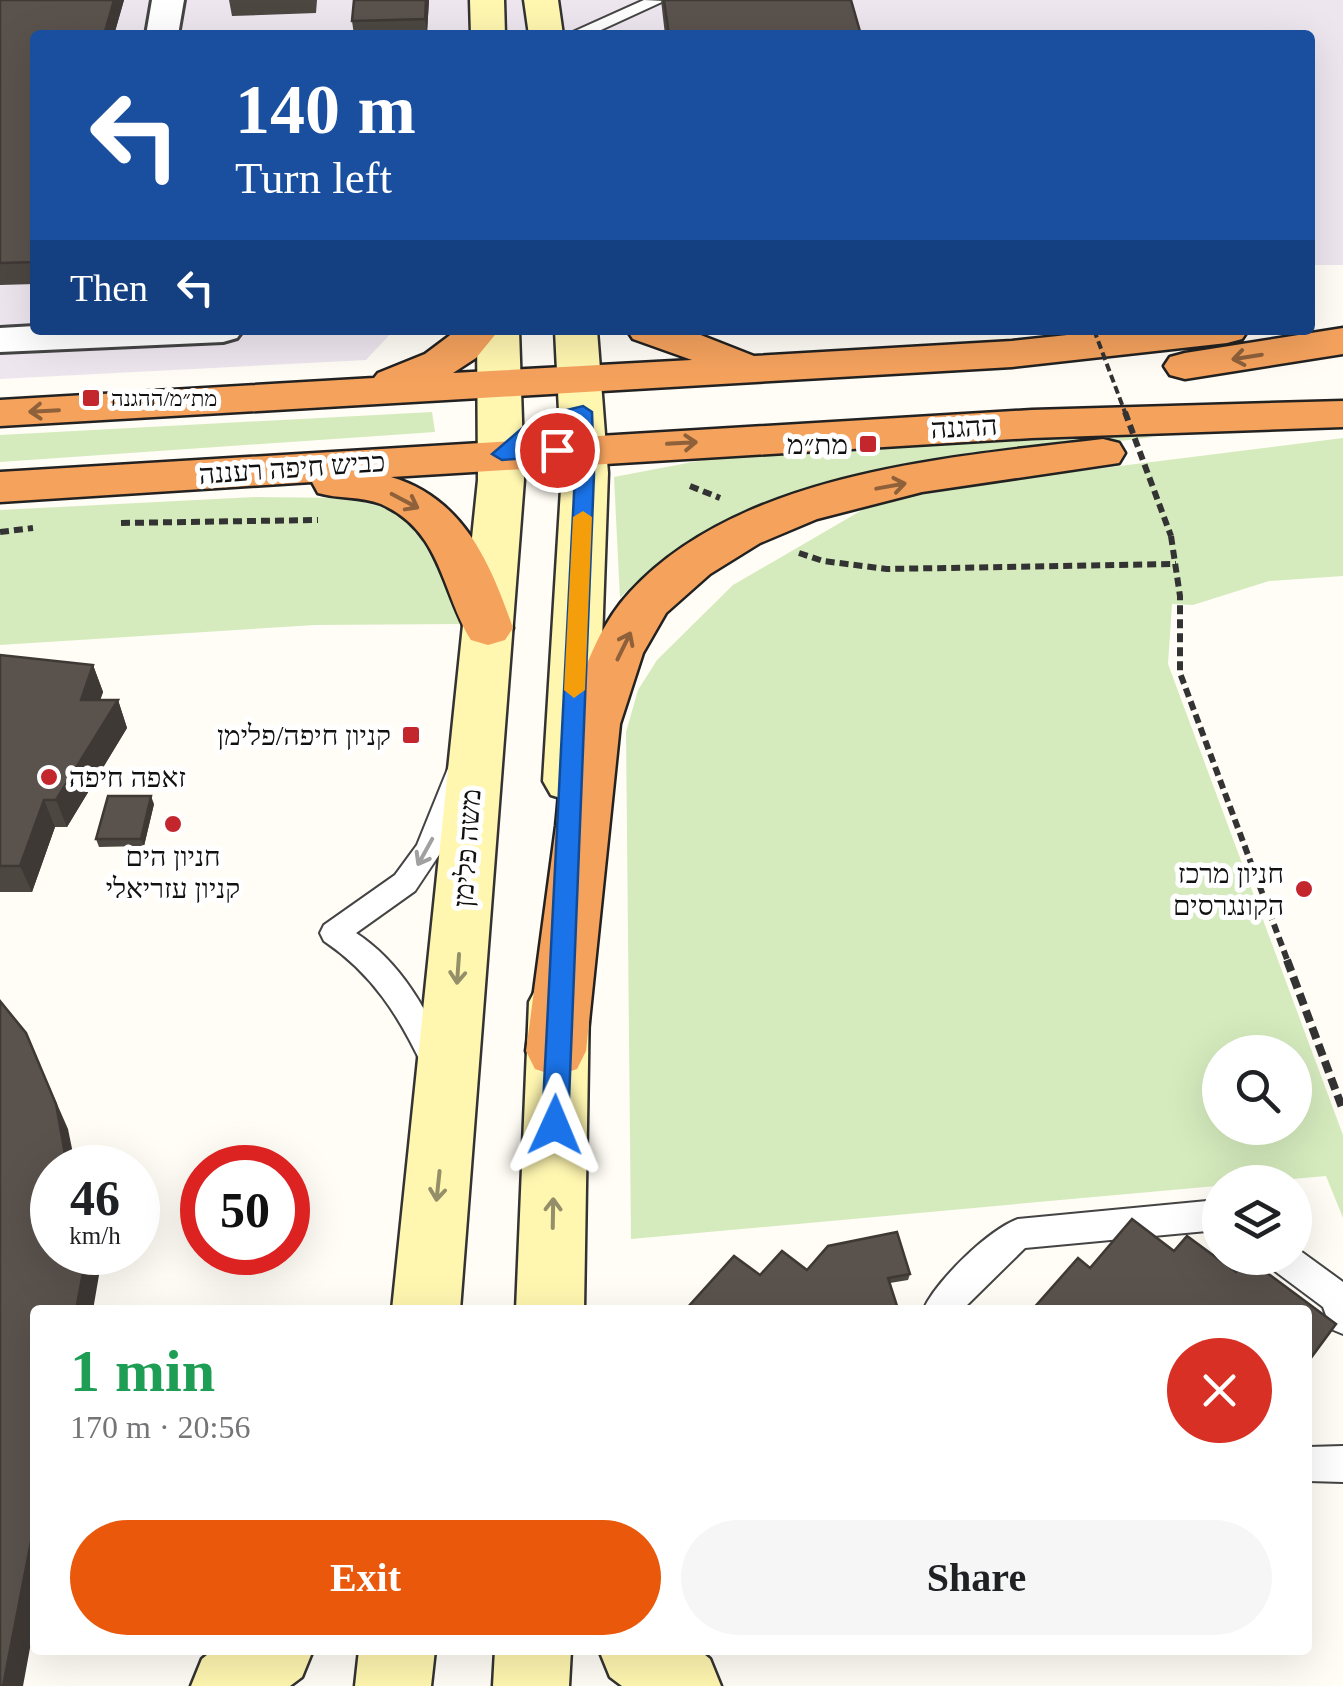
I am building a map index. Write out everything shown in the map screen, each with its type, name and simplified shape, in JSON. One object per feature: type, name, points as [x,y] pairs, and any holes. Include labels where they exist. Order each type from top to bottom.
[{"type":"highway","points":[[1315,316],[1343,311]]},
{"type":"highway","points":[[316,396],[423,372],[457,353],[473,335]]},
{"type":"highway","points":[[662,335],[729,360],[808,368]]},
{"type":"highway","points":[[583,414],[808,368],[1100,347],[1190,335]]},
{"type":"highway","points":[[0,413],[501,386],[583,414],[1143,372],[1343,341]]},
{"type":"highway","points":[[1032,424],[1343,371]]},
{"type":"highway","name":"ההגנה","points":[[583,414],[1032,424],[1343,414]]},
{"type":"highway","name":"כביש חיפה רעננה","points":[[24,500],[502,454],[583,414]]},
{"type":"highway","points":[[556,1051],[597,712],[622,648],[647,603],[688,567],[750,526],[811,503],[875,488],[1045,460],[1343,424]]},
{"type":"highway","points":[[24,500],[348,484],[391,493],[435,520],[453,538],[471,570],[488,628]]},
{"type":"main road","points":[[486,0],[488,30]]},
{"type":"main road","points":[[541,0],[545,30]]},
{"type":"main road","name":"משה פלימן","points":[[424,1290],[448,1089],[502,454],[498,335]]},
{"type":"main road","points":[[550,1305],[556,1051],[583,414],[576,335]]},
{"type":"main road","points":[[229,1686],[269,1655]]},
{"type":"main road","points":[[394,1686],[396,1655]]},
{"type":"main road","points":[[531,1686],[534,1655]]},
{"type":"main road","points":[[643,1655],[683,1686]]},
{"type":"street","points":[[163,30],[168,0]]},
{"type":"street","points":[[0,340],[112,335]]},
{"type":"lane","points":[[619,0],[665,1]]},
{"type":"lane","points":[[588,30],[665,1]]},
{"type":"lane","points":[[448,1089],[412,1008],[394,982],[369,956],[334,933],[392,894],[414,872],[430,848],[476,731]]},
{"type":"lane","points":[[945,1305],[978,1268],[1018,1234],[1202,1216]]},
{"type":"lane","points":[[1307,1275],[1338,1298],[1343,1318]]},
{"type":"lane","points":[[1312,1464],[1343,1464]]},
{"type":"path","points":[[1096,335],[1171,536],[1180,596],[1180,673],[1343,1110]]},
{"type":"path","points":[[688,485],[720,498],[750,526],[779,545],[823,561],[887,569],[1176,564]]},
{"type":"path","points":[[0,532],[24,500]]},
{"type":"path","points":[[116,523],[335,520]]},
{"type":"shaded area","points":[[0,0],[1343,0],[1343,265],[1315,265],[1315,30],[30,30],[30,335],[389,335],[366,360],[0,379]]},
{"type":"green space","points":[[432,412],[435,432],[0,462],[0,435]]},
{"type":"green space","points":[[1081,435],[1154,437],[910,468],[767,502],[688,542],[620,598],[614,477],[703,460]]},
{"type":"green space","points":[[1343,438],[1343,576],[1269,581],[1193,605],[1172,604],[1168,664],[1306,1035],[1202,1035],[1202,1145],[1312,1145],[1312,1052],[1343,1135],[1343,1218],[1326,1176],[1312,1177],[1312,1165],[1202,1165],[1202,1187],[631,1239],[626,732],[638,690],[657,660],[733,585],[869,506],[952,487]]},
{"type":"green space","points":[[255,497],[345,498],[412,514],[460,586],[459,624],[315,625],[0,645],[0,510]]},
{"type":"building","points":[[0,0],[114,0],[105,30],[30,30],[30,262],[0,263]]},
{"type":"building","points":[[354,0],[426,0],[425,19],[352,21]]},
{"type":"building","points":[[664,0],[851,0],[860,30],[668,30]]},
{"type":"building","name":"זאפה חיפה","points":[[0,655],[93,665],[81,700],[118,700],[56,800],[44,800],[20,866],[0,866]]},
{"type":"building","points":[[108,796],[151,796],[141,839],[96,839]]},
{"type":"building","points":[[0,1001],[26,1033],[56,1104],[63,1145],[30,1145],[30,1275],[83,1275],[77,1305],[30,1305],[30,1547],[3,1686]]},
{"type":"building","points":[[1132,1219],[1174,1251],[1187,1236],[1202,1247],[1202,1275],[1270,1275],[1310,1305],[1036,1305],[1078,1258],[1090,1268]]},
{"type":"building","points":[[897,1232],[910,1274],[888,1278],[897,1305],[690,1305],[734,1256],[760,1275],[782,1251],[807,1270],[828,1246]]},
{"type":"building","points":[[1312,1306],[1336,1324],[1312,1357]]},
{"type":"slow traffic","points":[[574,690],[583,517]]},
{"type":"place","name":"מת״מ/ההגנה","points":[[91,398]]},
{"type":"place","name":"מת״מ","points":[[868,444]]},
{"type":"place","name":"קניון חיפה/פלימן","points":[[411,735]]},
{"type":"place","name":"זאפה חיפה","points":[[49,777]]},
{"type":"place","name":"חניון הים קניון עזריאלי","points":[[173,824]]},
{"type":"place","name":"חניון מרכז הקונגרסים","points":[[1304,889]]},
{"type":"route","points":[[555,1125],[585,474],[583,412],[541,422],[513,441],[502,454],[557,450]]}]
